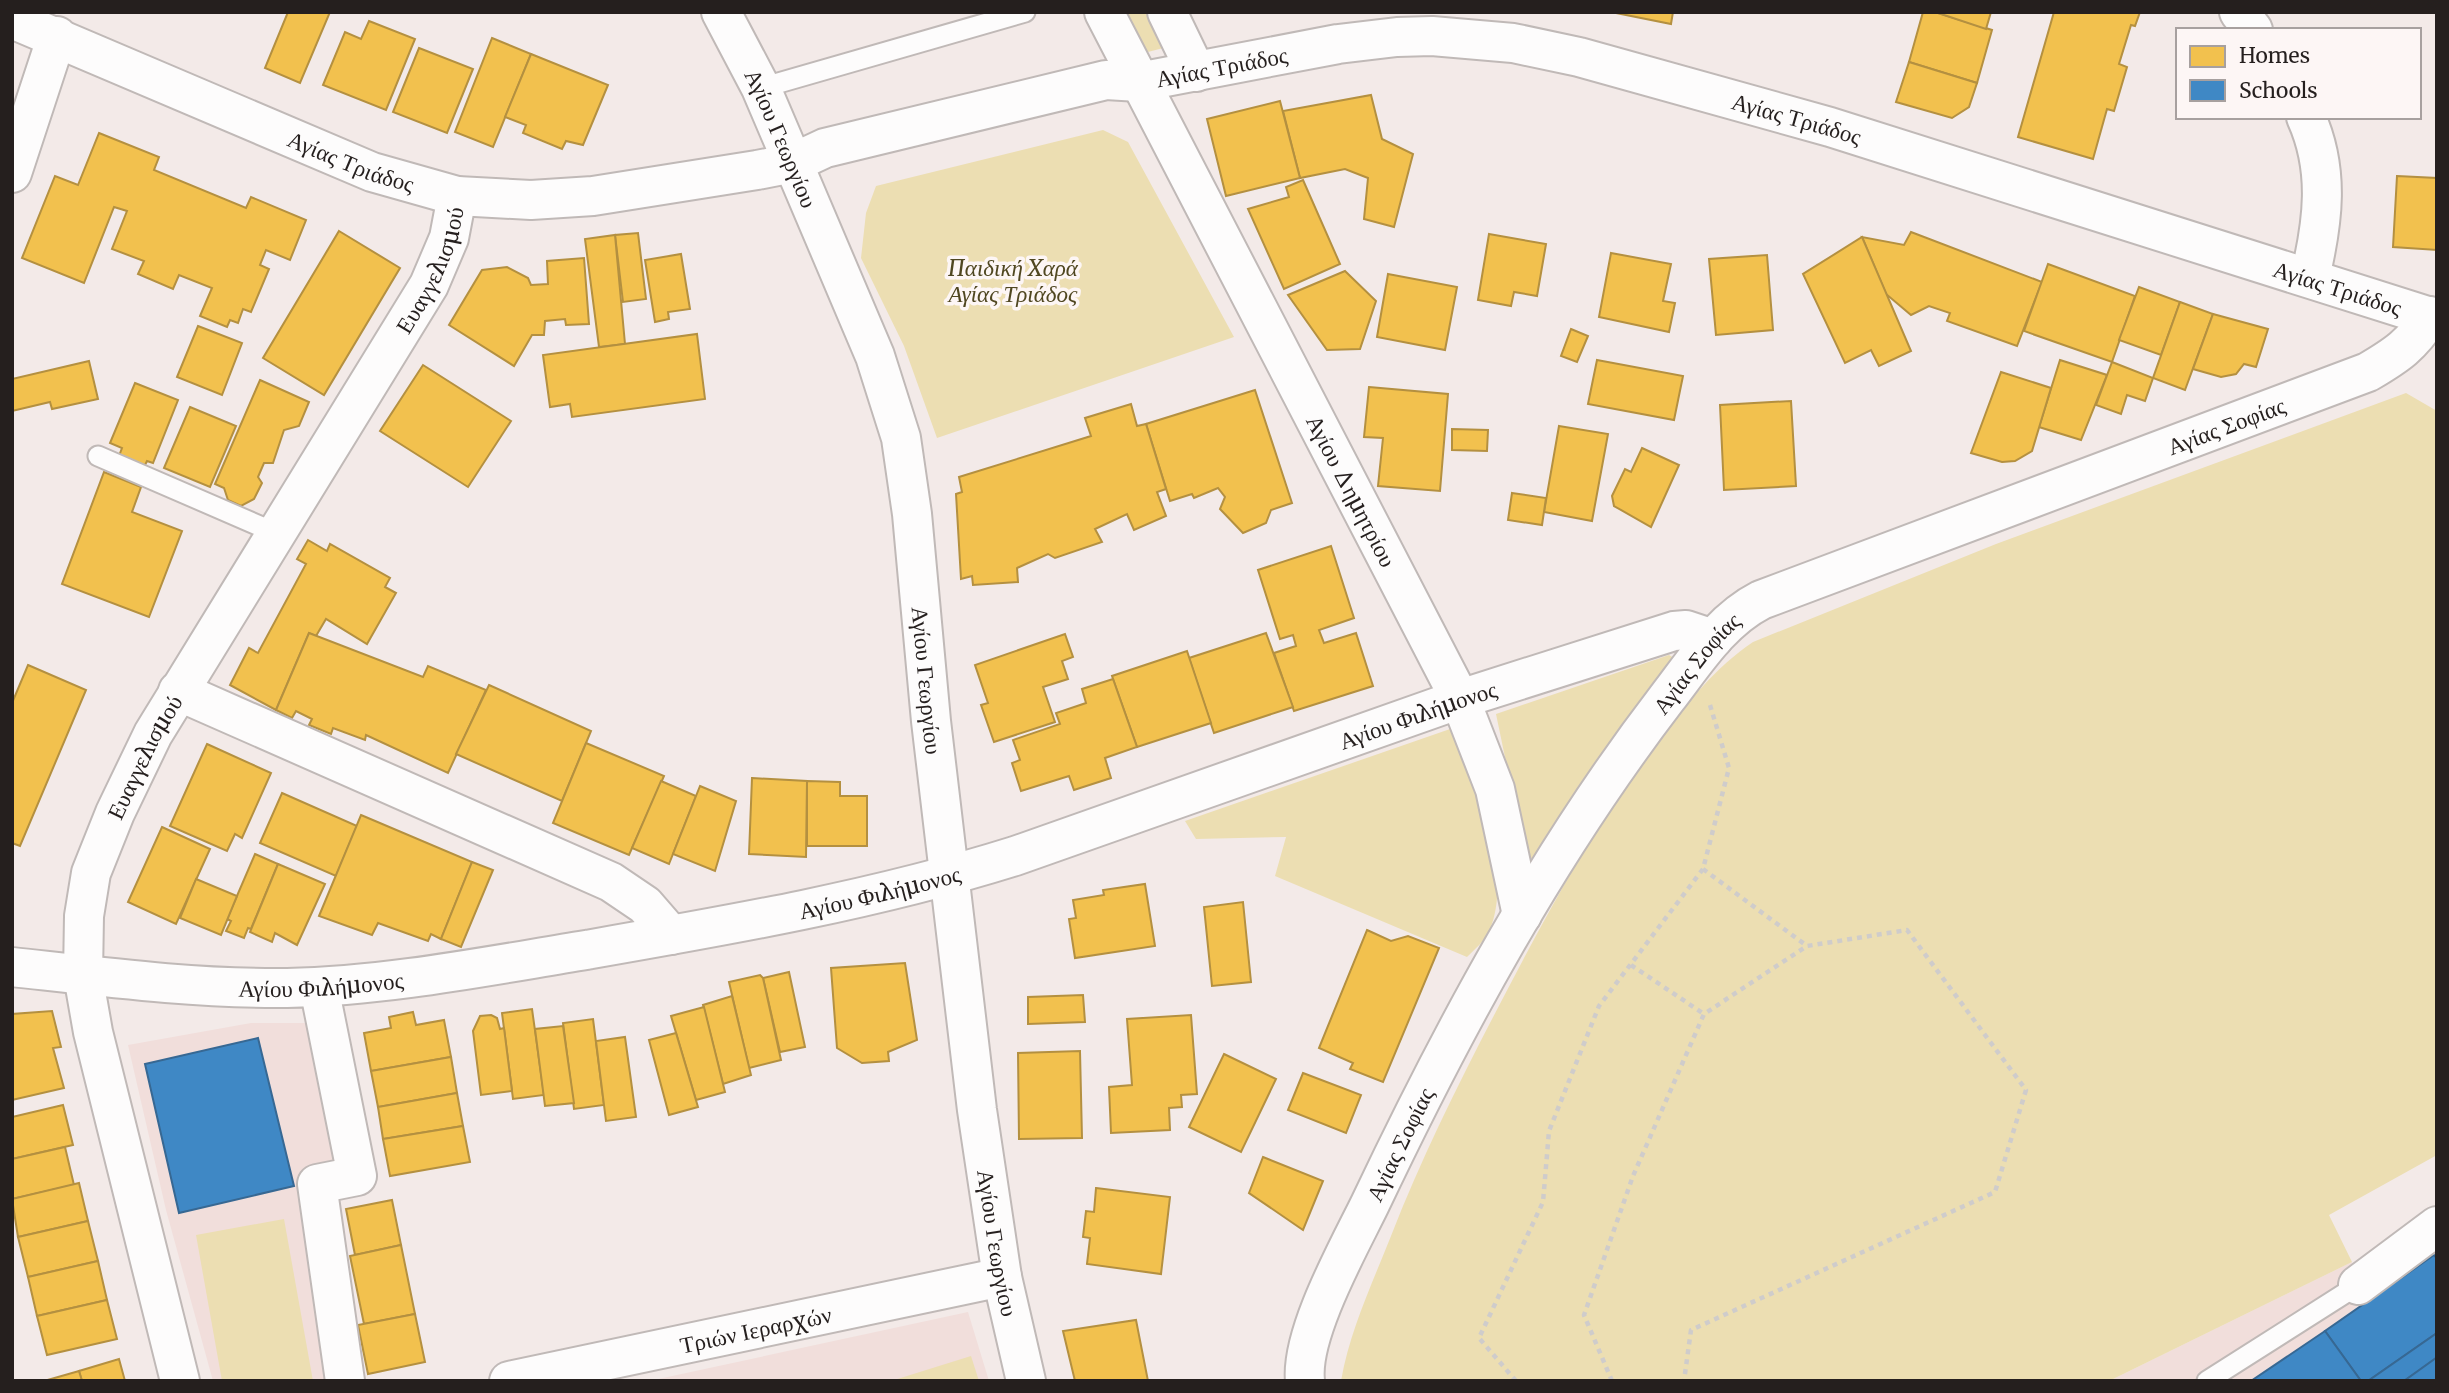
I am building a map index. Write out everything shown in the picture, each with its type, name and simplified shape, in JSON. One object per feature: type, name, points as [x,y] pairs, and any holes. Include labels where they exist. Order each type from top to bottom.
[{"type":"street","name":"Αγίου Γεωργίου","points":[[721,12],[761,88],[875,356],[901,438],[907,468],[931,721],[977,1110],[1002,1278],[1026,1381]]},
{"type":"street","name":"Αγίου Δημητρίου","points":[[1104,12],[1460,699],[1495,789],[1522,915]]},
{"type":"street","points":[[1167,12],[1196,72]]},
{"type":"street","points":[[2239,12],[2251,28]]},
{"type":"street","name":"Αγίας Τριάδος","points":[[12,19],[57,36],[328,155],[400,181],[457,195],[520,200],[593,196],[793,163],[818,174],[830,174],[1099,106],[1139,82],[1338,44],[1432,36],[1513,43],[1591,60],[1829,127],[2433,318]]},
{"type":"street","points":[[12,173],[57,36]]},
{"type":"street","points":[[2307,119],[2320,158],[2323,200],[2322,223],[2309,277]]},
{"type":"street","name":"Ευαγγελισμού","points":[[180,1381],[93,1032],[83,975],[83,916],[92,873],[132,777],[178,691],[429,285],[449,238],[457,195]]},
{"type":"street","name":"Αγίας Σοφίας","points":[[1305,1381],[1307,1349],[1344,1258],[1418,1104],[1522,915],[1596,795],[1702,653],[1736,615],[1761,600],[2368,372],[2396,356],[2415,340],[2433,318]]},
{"type":"street","name":"Αγίου Φιλήμονος","points":[[12,967],[240,987],[319,987],[483,967],[813,909],[950,877],[1460,699],[1674,631],[1686,631],[1702,653]]},
{"type":"street","points":[[178,691],[611,882],[639,900],[671,935]]},
{"type":"street","points":[[319,987],[357,1176],[317,1184],[345,1381]]},
{"type":"street","points":[[2358,1285],[2437,1226]]},
{"type":"street","name":"Τριών Ιεραρχών","points":[[509,1381],[1002,1278]]},
{"type":"lane","points":[[761,88],[1025,12]]},
{"type":"lane","points":[[98,456],[276,533]]},
{"type":"lane","points":[[2207,1381],[2358,1285]]},
{"type":"path","points":[[1516,1381],[1479,1338],[1542,1202],[1549,1131],[1599,1006],[1703,869],[1729,768],[1704,684],[1702,653]]},
{"type":"path","points":[[1703,869],[1807,946]]},
{"type":"path","points":[[1612,1381],[1584,1315],[1633,1176],[1704,1014],[1807,946],[1907,930],[2026,1090],[1995,1192],[1692,1330],[1684,1381]]},
{"type":"path","points":[[1631,965],[1704,1014]]},
{"type":"shaded area","points":[[251,1023],[312,1023],[345,1172],[308,1179],[337,1381],[213,1381],[166,1210],[128,1045]]},
{"type":"shaded area","points":[[2437,1243],[2437,1381],[2109,1381],[2352,1262],[2358,1285]]},
{"type":"shaded area","points":[[968,1312],[989,1381],[649,1381]]},
{"type":"green space","points":[[1125,12],[1158,12],[1171,46],[1144,53]]},
{"type":"green space","name":"Παιδική Χαρά Αγίας Τριάδος","points":[[1103,130],[1128,142],[1234,337],[937,438],[904,346],[861,258],[866,213],[876,186]]},
{"type":"green space","points":[[2406,393],[2437,411],[2437,1155],[2329,1215],[2352,1262],[2109,1381],[1341,1381],[1362,1307],[1420,1166],[1470,1062],[1539,931],[1571,873],[1623,790],[1693,697],[1727,662],[1753,642],[1996,544]]},
{"type":"green space","points":[[1669,655],[1674,658],[1535,861],[1525,853],[1496,714]]},
{"type":"green space","points":[[1453,728],[1473,772],[1490,826],[1497,881],[1496,907],[1490,929],[1483,941],[1467,957],[1275,876],[1286,837],[1196,839],[1185,821]]},
{"type":"green space","points":[[284,1219],[313,1381],[222,1381],[196,1235]]},
{"type":"green space","points":[[971,1356],[979,1381],[891,1381]]},
{"type":"building: Homes","points":[[288,12],[330,12],[300,83],[265,68]]},
{"type":"building: Homes","points":[[1611,12],[1673,12],[1671,24]]},
{"type":"building: Homes","points":[[1923,12],[1935,12],[1992,30],[1977,83],[1909,62]]},
{"type":"building: Homes","points":[[1935,12],[1991,12],[1986,29]]},
{"type":"building: Homes","points":[[2054,12],[2140,12],[2135,26],[2131,25],[2119,64],[2127,67],[2114,111],[2107,109],[2093,159],[2018,137]]},
{"type":"building: Homes","points":[[369,21],[415,39],[386,110],[323,85],[345,32],[361,39]]},
{"type":"building: Homes","points":[[492,38],[531,54],[493,147],[455,132]]},
{"type":"building: Homes","points":[[419,48],[473,69],[447,133],[393,112]]},
{"type":"building: Homes","points":[[531,54],[608,85],[583,145],[566,141],[562,149],[523,133],[526,125],[505,117]]},
{"type":"building: Homes","points":[[1909,62],[1977,83],[1969,107],[1952,118],[1896,102]]},
{"type":"building: Homes","points":[[1371,95],[1382,139],[1413,154],[1394,227],[1364,219],[1368,178],[1345,169],[1300,178],[1283,111]]},
{"type":"building: Homes","points":[[1280,101],[1300,178],[1226,196],[1207,119]]},
{"type":"building: Homes","points":[[99,133],[159,157],[154,170],[246,208],[251,197],[306,220],[290,260],[266,250],[260,265],[269,269],[251,312],[243,309],[238,323],[230,320],[227,327],[200,316],[212,288],[179,275],[173,289],[138,274],[144,261],[112,249],[127,211],[114,207],[84,283],[22,258],[55,176],[78,185]]},
{"type":"building: Homes","points":[[2397,176],[2437,178],[2437,250],[2393,247]]},
{"type":"building: Homes","points":[[1303,180],[1340,264],[1284,289],[1248,209],[1289,197],[1286,187]]},
{"type":"building: Homes","points":[[339,231],[400,268],[324,395],[263,358]]},
{"type":"building: Homes","points":[[1911,232],[2042,282],[2017,346],[1947,321],[1950,313],[1929,306],[1911,315],[1886,294],[1862,237],[1904,245]]},
{"type":"building: Homes","points":[[638,233],[646,299],[623,302],[615,235]]},
{"type":"building: Homes","points":[[1489,234],[1546,244],[1537,296],[1514,292],[1511,306],[1478,300]]},
{"type":"building: Homes","points":[[615,235],[625,344],[599,347],[585,239]]},
{"type":"building: Homes","points":[[1862,237],[1911,351],[1879,366],[1871,350],[1845,363],[1803,274]]},
{"type":"building: Homes","points":[[1611,253],[1671,264],[1663,301],[1675,303],[1669,332],[1599,317]]},
{"type":"building: Homes","points":[[681,254],[690,309],[668,312],[669,319],[655,322],[645,260]]},
{"type":"building: Homes","points":[[1767,255],[1773,330],[1716,335],[1709,259]]},
{"type":"building: Homes","points":[[584,258],[589,324],[566,325],[565,319],[545,321],[544,335],[532,335],[514,366],[449,325],[482,270],[507,267],[528,278],[531,285],[548,284],[547,261]]},
{"type":"building: Homes","points":[[2048,264],[2135,296],[2112,362],[2024,331]]},
{"type":"building: Homes","points":[[1345,271],[1376,301],[1360,349],[1327,350],[1288,295]]},
{"type":"building: Homes","points":[[1388,274],[1457,287],[1445,350],[1377,337]]},
{"type":"building: Homes","points":[[2139,287],[2180,302],[2161,355],[2119,340]]},
{"type":"building: Homes","points":[[2180,302],[2213,314],[2185,390],[2153,378]]},
{"type":"building: Homes","points":[[2213,314],[2268,329],[2256,367],[2244,364],[2236,374],[2221,377],[2193,369]]},
{"type":"building: Homes","points":[[198,326],[242,343],[222,395],[177,377]]},
{"type":"building: Homes","points":[[1571,329],[1588,336],[1577,362],[1561,356]]},
{"type":"building: Homes","points":[[697,334],[705,399],[572,417],[570,404],[550,407],[543,355]]},
{"type":"building: Homes","points":[[1597,360],[1683,376],[1674,420],[1588,404]]},
{"type":"building: Homes","points":[[2060,360],[2107,375],[2081,440],[2039,427]]},
{"type":"building: Homes","points":[[89,361],[98,399],[52,409],[50,402],[12,411],[12,379]]},
{"type":"building: Homes","points":[[2112,362],[2153,378],[2145,401],[2127,395],[2121,414],[2096,405]]},
{"type":"building: Homes","points":[[423,365],[511,421],[468,487],[380,431]]},
{"type":"building: Homes","points":[[2001,372],[2051,388],[2032,451],[2015,461],[2002,462],[1971,453]]},
{"type":"building: Homes","points":[[260,380],[309,402],[299,426],[284,430],[273,463],[264,463],[258,477],[262,483],[254,499],[241,506],[228,500],[224,488],[215,484]]},
{"type":"building: Homes","points":[[135,383],[178,400],[153,463],[147,461],[144,467],[119,456],[122,448],[110,443]]},
{"type":"building: Homes","points":[[1369,387],[1448,394],[1440,491],[1378,486],[1383,438],[1364,437]]},
{"type":"building: Homes","points":[[1255,390],[1292,503],[1271,510],[1266,523],[1243,533],[1220,509],[1225,497],[1218,488],[1194,498],[1192,494],[1170,501],[1146,424]]},
{"type":"building: Homes","points":[[1791,401],[1796,486],[1724,490],[1720,405]]},
{"type":"building: Homes","points":[[1131,404],[1137,426],[1146,424],[1166,489],[1157,492],[1166,516],[1134,530],[1127,514],[1095,529],[1102,542],[1055,558],[1048,554],[1017,568],[1018,582],[973,585],[972,576],[961,579],[956,494],[962,492],[959,477],[1091,436],[1085,418]]},
{"type":"building: Homes","points":[[190,407],[236,426],[210,487],[164,468]]},
{"type":"building: Homes","points":[[1559,426],[1608,434],[1592,521],[1544,512]]},
{"type":"building: Homes","points":[[1452,429],[1488,430],[1487,451],[1452,450]]},
{"type":"building: Homes","points":[[1642,448],[1679,465],[1651,527],[1614,506],[1612,496],[1625,469],[1631,472]]},
{"type":"building: Homes","points":[[104,472],[141,487],[132,512],[182,531],[149,617],[62,584]]},
{"type":"building: Homes","points":[[1512,493],[1546,498],[1542,525],[1508,520]]},
{"type":"building: Homes","points":[[308,540],[327,551],[330,544],[390,578],[385,587],[396,593],[367,644],[326,619],[316,636],[309,633],[276,710],[230,685],[249,648],[258,653],[306,564],[297,559]]},
{"type":"building: Homes","points":[[1331,546],[1354,618],[1319,630],[1324,643],[1356,633],[1373,686],[1294,711],[1274,653],[1296,646],[1293,635],[1280,639],[1258,570]]},
{"type":"building: Homes","points":[[309,633],[423,677],[428,666],[486,690],[448,773],[366,735],[365,740],[333,728],[331,734],[309,725],[312,719],[296,711],[292,718],[276,710]]},
{"type":"building: Homes","points":[[1266,633],[1293,707],[1214,733],[1189,658]]},
{"type":"building: Homes","points":[[1065,634],[1073,657],[1062,661],[1068,679],[1043,687],[1055,722],[994,742],[981,705],[988,703],[975,665]]},
{"type":"building: Homes","points":[[1187,651],[1211,723],[1137,747],[1112,676]]},
{"type":"building: Homes","points":[[28,665],[86,690],[20,846],[12,843],[12,703]]},
{"type":"building: Homes","points":[[1113,679],[1137,747],[1105,758],[1111,778],[1074,790],[1069,776],[1021,791],[1012,763],[1020,760],[1013,740],[1060,724],[1056,713],[1086,703],[1082,689]]},
{"type":"building: Homes","points":[[489,685],[591,731],[562,801],[456,754]]},
{"type":"building: Homes","points":[[586,743],[664,776],[629,855],[553,823]]},
{"type":"building: Homes","points":[[207,744],[271,773],[242,838],[235,834],[227,851],[170,826]]},
{"type":"building: Homes","points":[[752,778],[807,781],[806,857],[749,854]]},
{"type":"building: Homes","points":[[661,781],[696,796],[669,864],[632,848]]},
{"type":"building: Homes","points":[[807,781],[840,782],[840,796],[867,796],[867,846],[807,846]]},
{"type":"building: Homes","points":[[700,786],[736,801],[715,871],[673,854]]},
{"type":"building: Homes","points":[[282,793],[357,826],[336,876],[260,843]]},
{"type":"building: Homes","points":[[361,815],[472,862],[441,939],[431,934],[428,941],[378,923],[372,935],[319,916]]},
{"type":"building: Homes","points":[[162,827],[210,849],[176,924],[128,902]]},
{"type":"building: Homes","points":[[255,854],[278,864],[251,929],[248,928],[244,938],[226,931],[231,921],[227,919]]},
{"type":"building: Homes","points":[[472,862],[493,870],[461,947],[441,939]]},
{"type":"building: Homes","points":[[278,864],[325,884],[297,945],[275,933],[272,942],[250,932]]},
{"type":"building: Homes","points":[[196,879],[237,896],[221,935],[180,918]]},
{"type":"building: Homes","points":[[1145,884],[1155,946],[1075,958],[1069,919],[1076,918],[1073,900],[1104,895],[1103,890]]},
{"type":"building: Homes","points":[[1243,902],[1251,982],[1212,986],[1204,907]]},
{"type":"building: Homes","points":[[1367,930],[1391,941],[1408,936],[1439,948],[1383,1082],[1350,1069],[1353,1063],[1319,1048]]},
{"type":"building: Homes","points":[[905,963],[917,1040],[888,1052],[889,1061],[862,1063],[837,1048],[831,968]]},
{"type":"building: Homes","points":[[789,972],[805,1047],[780,1052],[763,978]]},
{"type":"building: Homes","points":[[760,975],[763,978],[781,1060],[749,1068],[729,982]]},
{"type":"building: Homes","points":[[1083,995],[1085,1022],[1028,1024],[1028,997]]},
{"type":"building: Homes","points":[[732,996],[751,1075],[723,1084],[703,1005]]},
{"type":"building: Homes","points":[[704,1007],[725,1092],[696,1100],[671,1016]]},
{"type":"building: Homes","points":[[532,1009],[544,1095],[513,1099],[502,1013]]},
{"type":"building: Homes","points":[[52,1011],[61,1047],[53,1048],[64,1088],[12,1100],[12,1014]]},
{"type":"building: Homes","points":[[413,1012],[416,1025],[444,1020],[451,1057],[371,1071],[364,1033],[391,1028],[389,1017]]},
{"type":"building: Homes","points":[[491,1015],[497,1018],[500,1029],[504,1028],[512,1091],[481,1095],[473,1031],[480,1016]]},
{"type":"building: Homes","points":[[1191,1015],[1197,1094],[1181,1095],[1182,1107],[1169,1108],[1170,1130],[1111,1133],[1109,1087],[1132,1085],[1127,1019]]},
{"type":"building: Homes","points":[[593,1019],[604,1105],[574,1109],[563,1023]]},
{"type":"building: Homes","points":[[563,1026],[574,1103],[545,1106],[535,1029]]},
{"type":"building: Homes","points":[[676,1033],[698,1107],[669,1115],[649,1040]]},
{"type":"building: Homes","points":[[625,1037],[636,1117],[606,1121],[596,1041]]},
{"type":"building: Homes","points":[[1080,1051],[1082,1138],[1019,1139],[1018,1053]]},
{"type":"building: Homes","points":[[1224,1054],[1276,1079],[1241,1152],[1189,1127]]},
{"type":"building: Homes","points":[[451,1057],[457,1093],[378,1107],[371,1071]]},
{"type":"building: Homes","points":[[1303,1073],[1361,1095],[1346,1133],[1288,1110]]},
{"type":"building: Homes","points":[[457,1093],[463,1126],[383,1139],[378,1107]]},
{"type":"building: Homes","points":[[63,1105],[73,1145],[12,1159],[12,1117]]},
{"type":"building: Homes","points":[[463,1126],[470,1162],[390,1176],[383,1139]]},
{"type":"building: Homes","points":[[65,1147],[74,1185],[12,1199],[12,1159]]},
{"type":"building: Homes","points":[[1263,1157],[1323,1181],[1303,1230],[1249,1193]]},
{"type":"building: Homes","points":[[79,1183],[88,1221],[18,1237],[12,1199]]},
{"type":"building: Homes","points":[[1096,1188],[1170,1197],[1161,1274],[1087,1264],[1090,1238],[1083,1237],[1086,1211],[1094,1212]]},
{"type":"building: Homes","points":[[392,1200],[401,1245],[355,1255],[346,1209]]},
{"type":"building: Homes","points":[[88,1221],[98,1261],[28,1277],[18,1237]]},
{"type":"building: Homes","points":[[401,1245],[415,1314],[364,1324],[350,1256]]},
{"type":"building: Homes","points":[[98,1261],[107,1300],[37,1316],[28,1277]]},
{"type":"building: Homes","points":[[107,1300],[117,1339],[47,1355],[37,1316]]},
{"type":"building: Homes","points":[[415,1314],[425,1362],[368,1374],[358,1325]]},
{"type":"building: Homes","points":[[1136,1320],[1148,1381],[1075,1381],[1063,1331]]},
{"type":"building: Homes","points":[[119,1359],[125,1381],[82,1381],[79,1371]]},
{"type":"building: Homes","points":[[79,1371],[82,1381],[44,1381]]},
{"type":"building: Schools","points":[[258,1038],[294,1186],[179,1213],[145,1064]]},
{"type":"building: Schools","points":[[2434,1255],[2437,1259],[2437,1333],[2368,1381],[2361,1381],[2325,1331]]},
{"type":"building: Schools","points":[[2325,1331],[2361,1381],[2251,1381]]},
{"type":"building: Schools","points":[[2437,1333],[2437,1358],[2404,1381],[2368,1381]]},
{"type":"building: Schools","points":[[2436,1358],[2437,1381],[2404,1381]]}]
